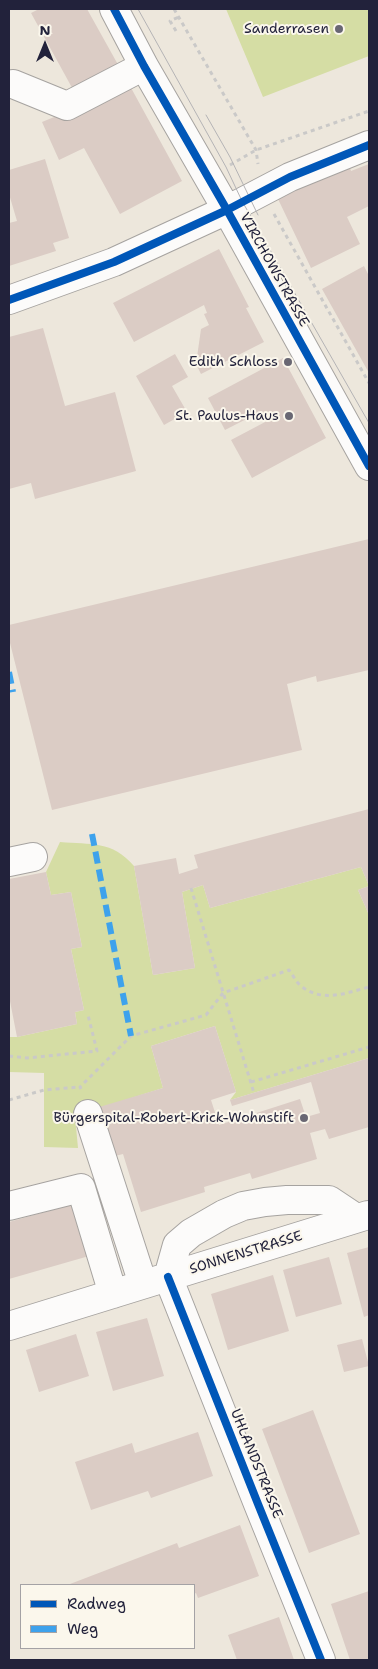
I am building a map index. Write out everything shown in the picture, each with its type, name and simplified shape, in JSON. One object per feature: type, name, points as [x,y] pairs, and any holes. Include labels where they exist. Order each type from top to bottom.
[{"type":"street","name":"VIRCHOWSTRASSE","points":[[114,9],[144,66],[369,466]]},
{"type":"street","points":[[13,84],[67,106],[144,66]]},
{"type":"street","points":[[9,300],[96,270],[226,210],[290,177],[369,145]]},
{"type":"street","name":"UHLANDSTRASSE","points":[[88,1114],[156,1281],[258,1504],[321,1660]]},
{"type":"street","points":[[9,1206],[81,1188],[114,1294]]},
{"type":"street","points":[[156,1281],[177,1245],[200,1228],[224,1214],[243,1206],[286,1200],[329,1200],[363,1216]]},
{"type":"street","name":"SONNENSTRASSE","points":[[9,1326],[363,1216]]},
{"type":"path","points":[[174,9],[256,150],[262,191],[369,383]]},
{"type":"path","points":[[176,30],[170,21],[178,17]]},
{"type":"path","points":[[208,178],[245,154],[369,111]]},
{"type":"path","points":[[191,888],[254,1093]]},
{"type":"path","points":[[9,1100],[44,1090],[80,1087],[130,1036],[206,1015],[223,993],[289,970],[300,985],[315,994],[331,996],[369,987]]},
{"type":"path","points":[[9,1056],[27,1058],[97,1051],[88,1015]]},
{"type":"path","points":[[251,1082],[369,1047]]},
{"type":"path","points":[[80,1087],[88,1114]]},
{"type":"green space","points":[[226,9],[369,9],[369,56],[263,97]]},
{"type":"green space","points":[[60,842],[100,845],[118,852],[134,866],[153,975],[195,968],[182,892],[203,885],[210,908],[361,867],[369,886],[358,890],[369,915],[369,1058],[230,1100],[236,1092],[215,1026],[151,1046],[163,1088],[75,1116],[78,1148],[44,1147],[44,1073],[9,1072],[9,1037],[17,1037],[77,1024],[75,1012],[84,1010],[71,949],[82,947],[71,892],[51,895],[46,872]]},
{"type":"building","points":[[39,9],[87,9],[121,70],[76,95],[31,13]]},
{"type":"building","points":[[130,86],[182,181],[120,214],[84,148],[59,160],[42,122]]},
{"type":"building","points":[[45,159],[69,238],[53,243],[56,251],[9,266],[9,223],[17,221],[9,194],[9,170]]},
{"type":"building","points":[[369,164],[369,206],[347,217],[360,244],[311,268],[278,199],[349,165],[351,171]]},
{"type":"building","points":[[219,249],[249,307],[246,308],[264,342],[201,374],[196,364],[201,329],[209,325],[204,314],[207,313],[204,305],[134,342],[113,303]]},
{"type":"building","points":[[364,266],[369,276],[369,373],[322,289]]},
{"type":"building","points":[[43,328],[65,406],[115,392],[136,471],[35,499],[31,483],[9,489],[9,337]]},
{"type":"building","points":[[175,354],[188,377],[172,386],[187,412],[164,425],[136,376]]},
{"type":"building","name":"St. Paulus-Haus","points":[[283,358],[326,438],[252,478],[231,440],[267,421],[262,411],[225,430],[208,398]]},
{"type":"building","points":[[369,539],[369,670],[317,682],[316,676],[287,684],[302,750],[52,810],[9,639],[9,625]]},
{"type":"building","points":[[369,809],[369,886],[361,867],[210,908],[203,885],[182,892],[195,968],[153,975],[134,866],[176,858],[179,874],[198,868],[194,855]]},
{"type":"building","points":[[46,872],[51,895],[71,892],[82,947],[71,949],[84,1010],[75,1012],[77,1024],[17,1037],[9,996],[9,879]]},
{"type":"building","points":[[369,886],[369,915],[358,890]]},
{"type":"building","name":"Bürgerspital-Robert-Krick-Wohnstift","points":[[215,1026],[236,1092],[211,1100],[219,1125],[300,1099],[306,1117],[320,1113],[311,1082],[232,1106],[230,1100],[369,1058],[369,1127],[329,1139],[325,1129],[310,1133],[317,1159],[252,1179],[250,1173],[204,1187],[205,1192],[141,1212],[123,1154],[111,1157],[96,1108],[163,1088],[151,1046]]},
{"type":"building","points":[[73,1204],[89,1256],[9,1279],[9,1222]]},
{"type":"building","points":[[369,1247],[369,1315],[364,1317],[347,1253]]},
{"type":"building","points":[[329,1257],[342,1304],[296,1317],[283,1270]]},
{"type":"building","points":[[273,1275],[289,1331],[228,1350],[211,1294]]},
{"type":"building","points":[[147,1318],[164,1376],[113,1391],[96,1332]]},
{"type":"building","points":[[76,1334],[89,1376],[39,1392],[26,1350]]},
{"type":"building","points":[[362,1339],[369,1366],[344,1372],[337,1345]]},
{"type":"building","points":[[313,1410],[360,1534],[309,1553],[262,1429]]},
{"type":"building","points":[[198,1432],[213,1476],[151,1498],[148,1491],[91,1510],[75,1462],[132,1443],[135,1453]]},
{"type":"building","points":[[240,1525],[259,1576],[198,1598],[195,1594],[195,1584],[70,1584],[177,1543],[179,1548]]},
{"type":"building","points":[[369,1591],[369,1660],[350,1660],[331,1604]]},
{"type":"building","points":[[279,1617],[294,1660],[237,1660],[228,1635]]},
{"type":"tram line","points":[[138,9],[226,167],[242,201],[369,423]]},
{"type":"tram line","points":[[206,115],[230,157],[258,215]]},
{"type":"marked path","points":[[9,672],[13,692]]},
{"type":"marked path","points":[[92,834],[131,1036]]},
{"type":"cycle path","points":[[114,9],[144,66],[227,210],[369,466]]},
{"type":"cycle path","points":[[9,300],[114,262],[227,210],[290,177],[369,145]]},
{"type":"cycle path","points":[[168,1277],[321,1660]]},
{"type":"place","name":"Sanderrasen","points":[[339,29]]},
{"type":"place","name":"Edith Schloss","points":[[288,362]]},
{"type":"place","name":"St. Paulus-Haus","points":[[289,416]]},
{"type":"place","name":"Bürgerspital-Robert-Krick-Wohnstift","points":[[304,1118]]}]
